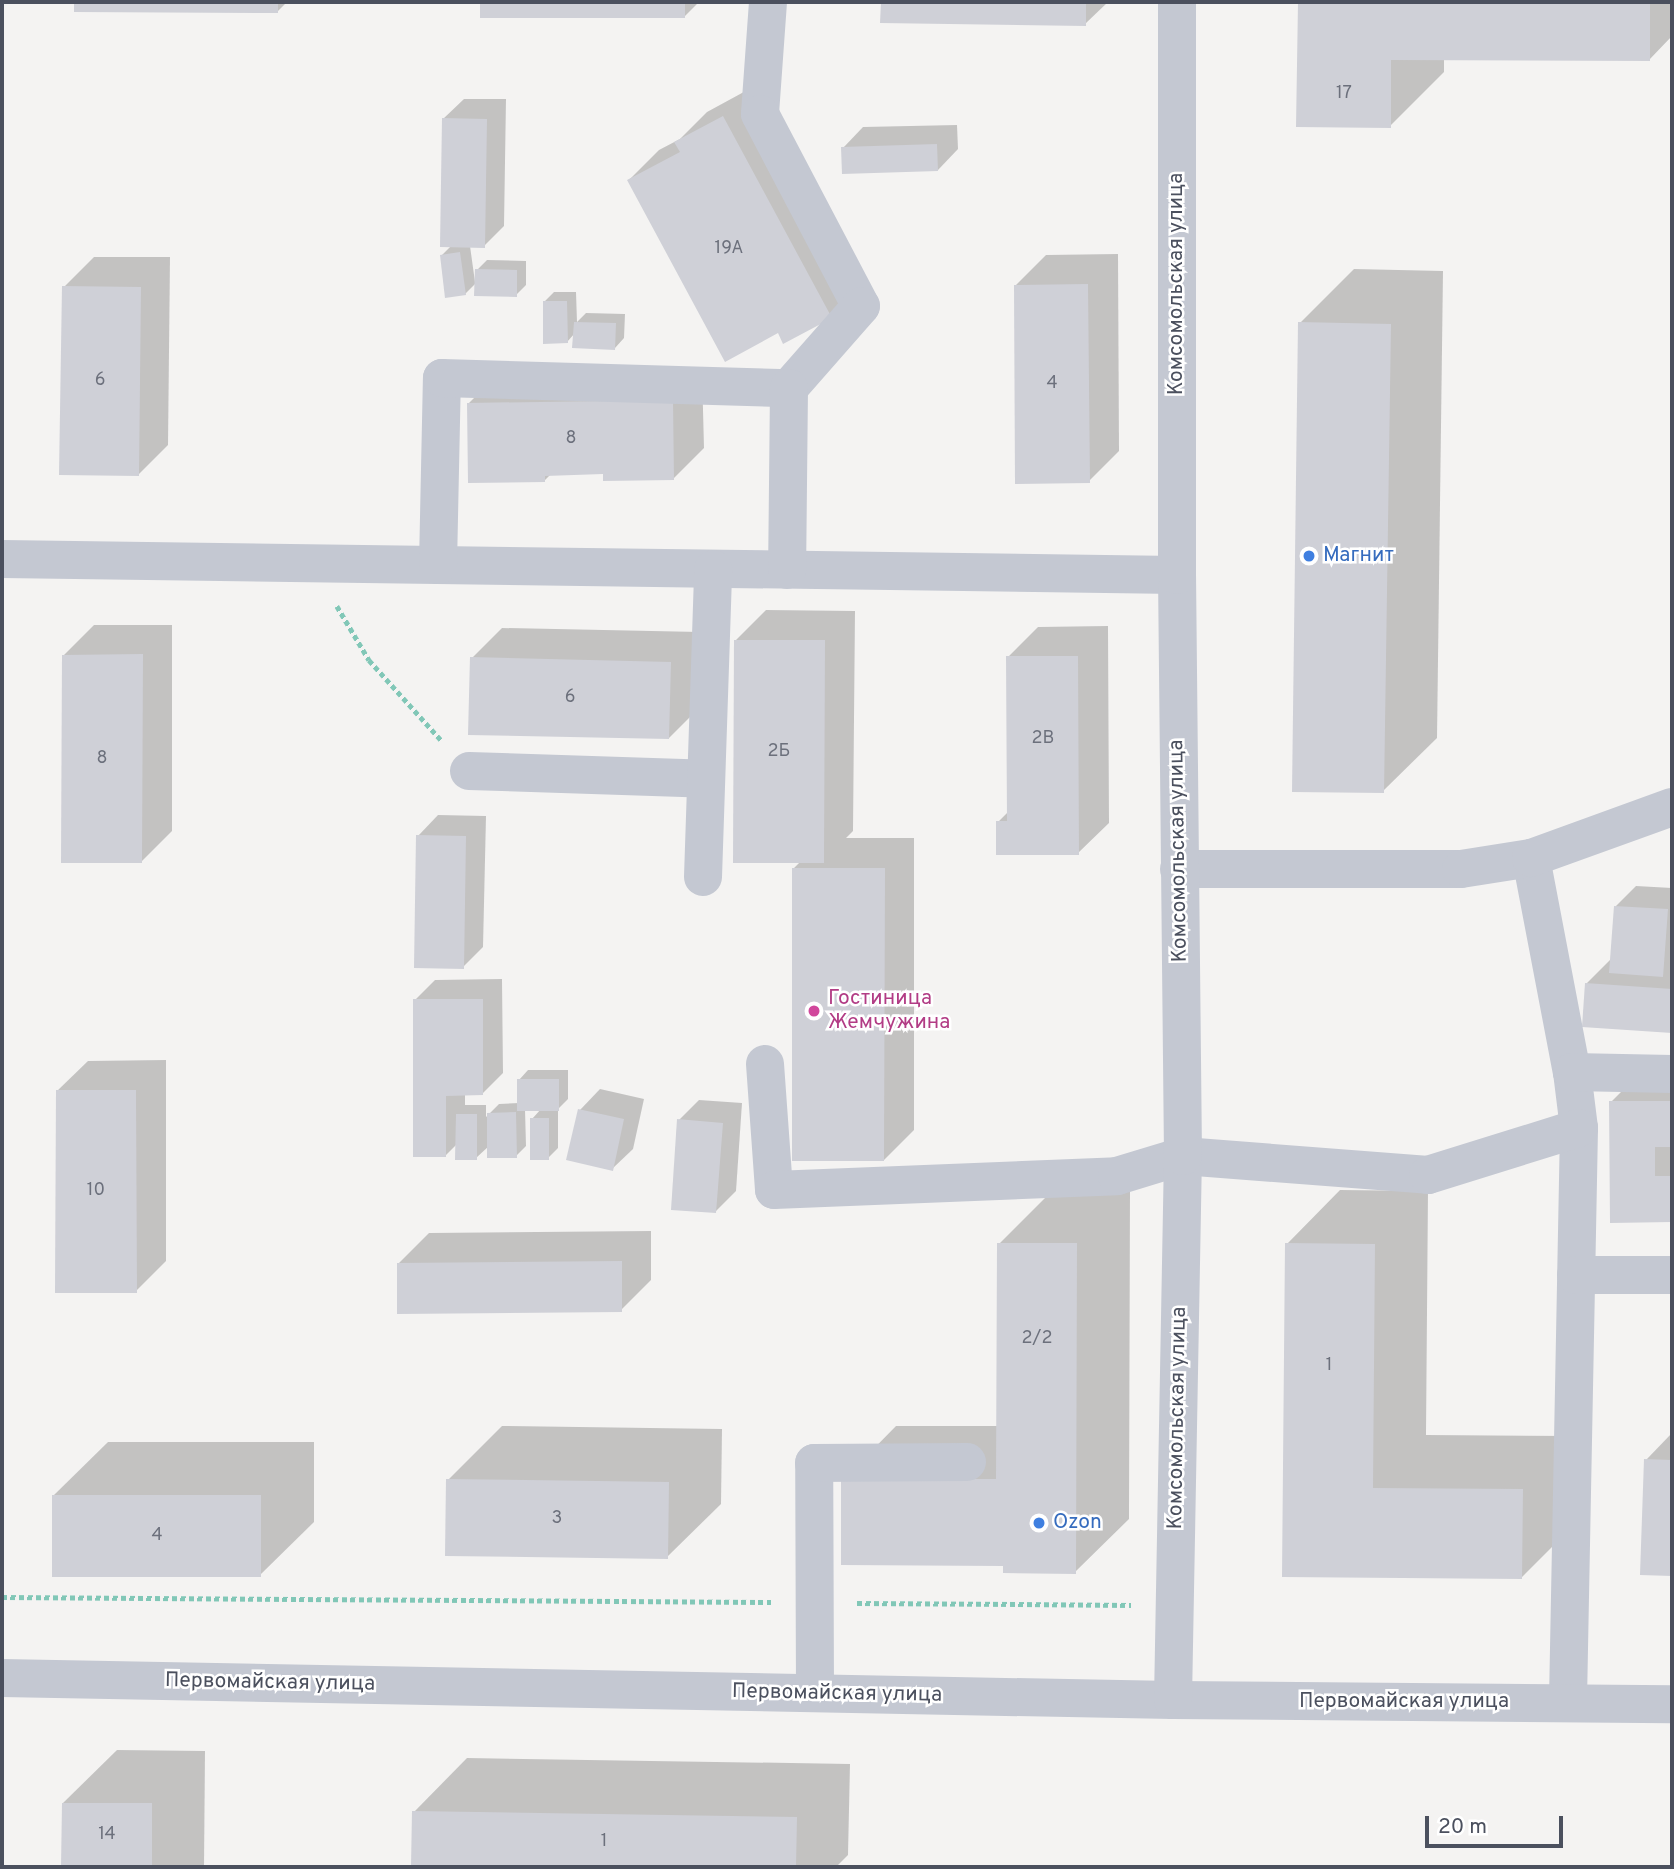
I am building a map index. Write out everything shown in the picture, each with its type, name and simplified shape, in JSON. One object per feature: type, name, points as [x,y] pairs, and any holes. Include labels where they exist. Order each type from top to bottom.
[{"type":"street","points":[[768,2],[760,114],[860,306],[789,388],[787,570]]},
{"type":"street","name":"Комсомольская улица","points":[[1173,1700],[1183,1156],[1177,575],[1177,2]]},
{"type":"street","points":[[438,565],[442,378],[789,388]]},
{"type":"street","points":[[2,559],[1177,575]]},
{"type":"street","points":[[703,877],[712,569]]},
{"type":"street","points":[[469,771],[706,779]]},
{"type":"street","points":[[1179,869],[1461,869],[1531,858],[1672,807]]},
{"type":"street","points":[[1531,858],[1572,1072],[1579,1128],[1568,1703]]},
{"type":"street","points":[[765,1064],[774,1190],[1116,1176],[1183,1156],[1428,1174],[1579,1128]]},
{"type":"street","points":[[1572,1072],[1672,1074]]},
{"type":"street","points":[[1576,1275],[1672,1275]]},
{"type":"street","points":[[815,1693],[814,1463],[967,1462]]},
{"type":"street","name":"Первомайская улица","points":[[2,1678],[1173,1700],[1672,1703]]},
{"type":"path","points":[[305,564],[335,603],[369,660],[469,771]]},
{"type":"path","points":[[2,1597],[1174,1605]]},
{"type":"building","points":[[74,2],[278,2],[278,13],[74,12]]},
{"type":"building","points":[[480,2],[685,2],[685,18],[480,18]]},
{"type":"building","points":[[881,2],[1086,2],[1086,26],[880,23]]},
{"type":"building","points":[[1298,2],[1650,2],[1650,61],[1391,60],[1391,128],[1296,127]]},
{"type":"building","points":[[723,116],[832,318],[783,344],[778,333],[725,362],[627,180],[680,152],[674,142]]},
{"type":"building","points":[[442,118],[487,119],[485,248],[440,247]]},
{"type":"building","points":[[937,144],[938,171],[842,174],[841,147]]},
{"type":"building","points":[[460,252],[466,295],[445,298],[440,255]]},
{"type":"building","points":[[475,269],[517,270],[517,297],[474,296]]},
{"type":"building","points":[[1088,284],[1090,483],[1015,484],[1014,285]]},
{"type":"building","points":[[62,286],[141,287],[139,476],[59,475]]},
{"type":"building","points":[[543,301],[567,301],[568,343],[543,344]]},
{"type":"building","points":[[574,322],[616,323],[615,350],[572,348]]},
{"type":"building","points":[[1298,322],[1391,324],[1384,793],[1292,792]]},
{"type":"building","points":[[673,400],[674,480],[603,481],[603,474],[545,476],[545,482],[468,483],[467,403]]},
{"type":"building","points":[[734,640],[825,640],[824,863],[733,863]]},
{"type":"building","points":[[143,654],[142,863],[61,863],[62,655]]},
{"type":"building","points":[[1006,656],[1078,656],[1079,855],[996,855],[996,821],[1007,821]]},
{"type":"building","points":[[470,657],[671,662],[669,739],[468,735]]},
{"type":"building","points":[[416,835],[466,836],[464,969],[414,968]]},
{"type":"building","points":[[792,868],[885,868],[884,1161],[792,1161]]},
{"type":"building","points":[[1614,906],[1668,909],[1663,977],[1609,973]]},
{"type":"building","points":[[1585,983],[1672,989],[1672,1033],[1582,1027]]},
{"type":"building","points":[[413,999],[483,999],[483,1095],[446,1096],[446,1157],[413,1157]]},
{"type":"building","points":[[517,1079],[559,1079],[559,1111],[517,1111]]},
{"type":"building","points":[[56,1090],[136,1090],[137,1293],[55,1293]]},
{"type":"building","points":[[1609,1101],[1672,1101],[1672,1147],[1655,1147],[1655,1176],[1672,1176],[1672,1222],[1610,1223]]},
{"type":"building","points":[[578,1109],[624,1119],[613,1171],[566,1160]]},
{"type":"building","points":[[516,1112],[517,1158],[487,1158],[487,1113]]},
{"type":"building","points":[[456,1114],[477,1114],[477,1160],[455,1160]]},
{"type":"building","points":[[530,1118],[549,1118],[549,1160],[530,1160]]},
{"type":"building","points":[[677,1119],[723,1123],[716,1213],[671,1210]]},
{"type":"building","points":[[997,1243],[1077,1243],[1076,1574],[1003,1573],[1003,1566],[841,1565],[841,1479],[996,1479]]},
{"type":"building","points":[[1285,1243],[1375,1244],[1373,1488],[1523,1489],[1522,1579],[1282,1577]]},
{"type":"building","points":[[622,1261],[622,1312],[397,1314],[397,1263]]},
{"type":"building","points":[[1644,1459],[1672,1460],[1672,1576],[1640,1575]]},
{"type":"building","points":[[446,1479],[669,1482],[668,1559],[445,1556]]},
{"type":"building","points":[[52,1495],[261,1495],[261,1577],[52,1577]]},
{"type":"building","points":[[62,1803],[152,1803],[152,1867],[61,1867]]},
{"type":"building","points":[[412,1811],[797,1817],[796,1867],[411,1867]]},
{"type":"place","name":"Магнит","points":[[1309,556]]},
{"type":"place","name":"Гостиница Жемчужина","points":[[814,1011]]},
{"type":"place","name":"Ozon","points":[[1039,1523]]}]
